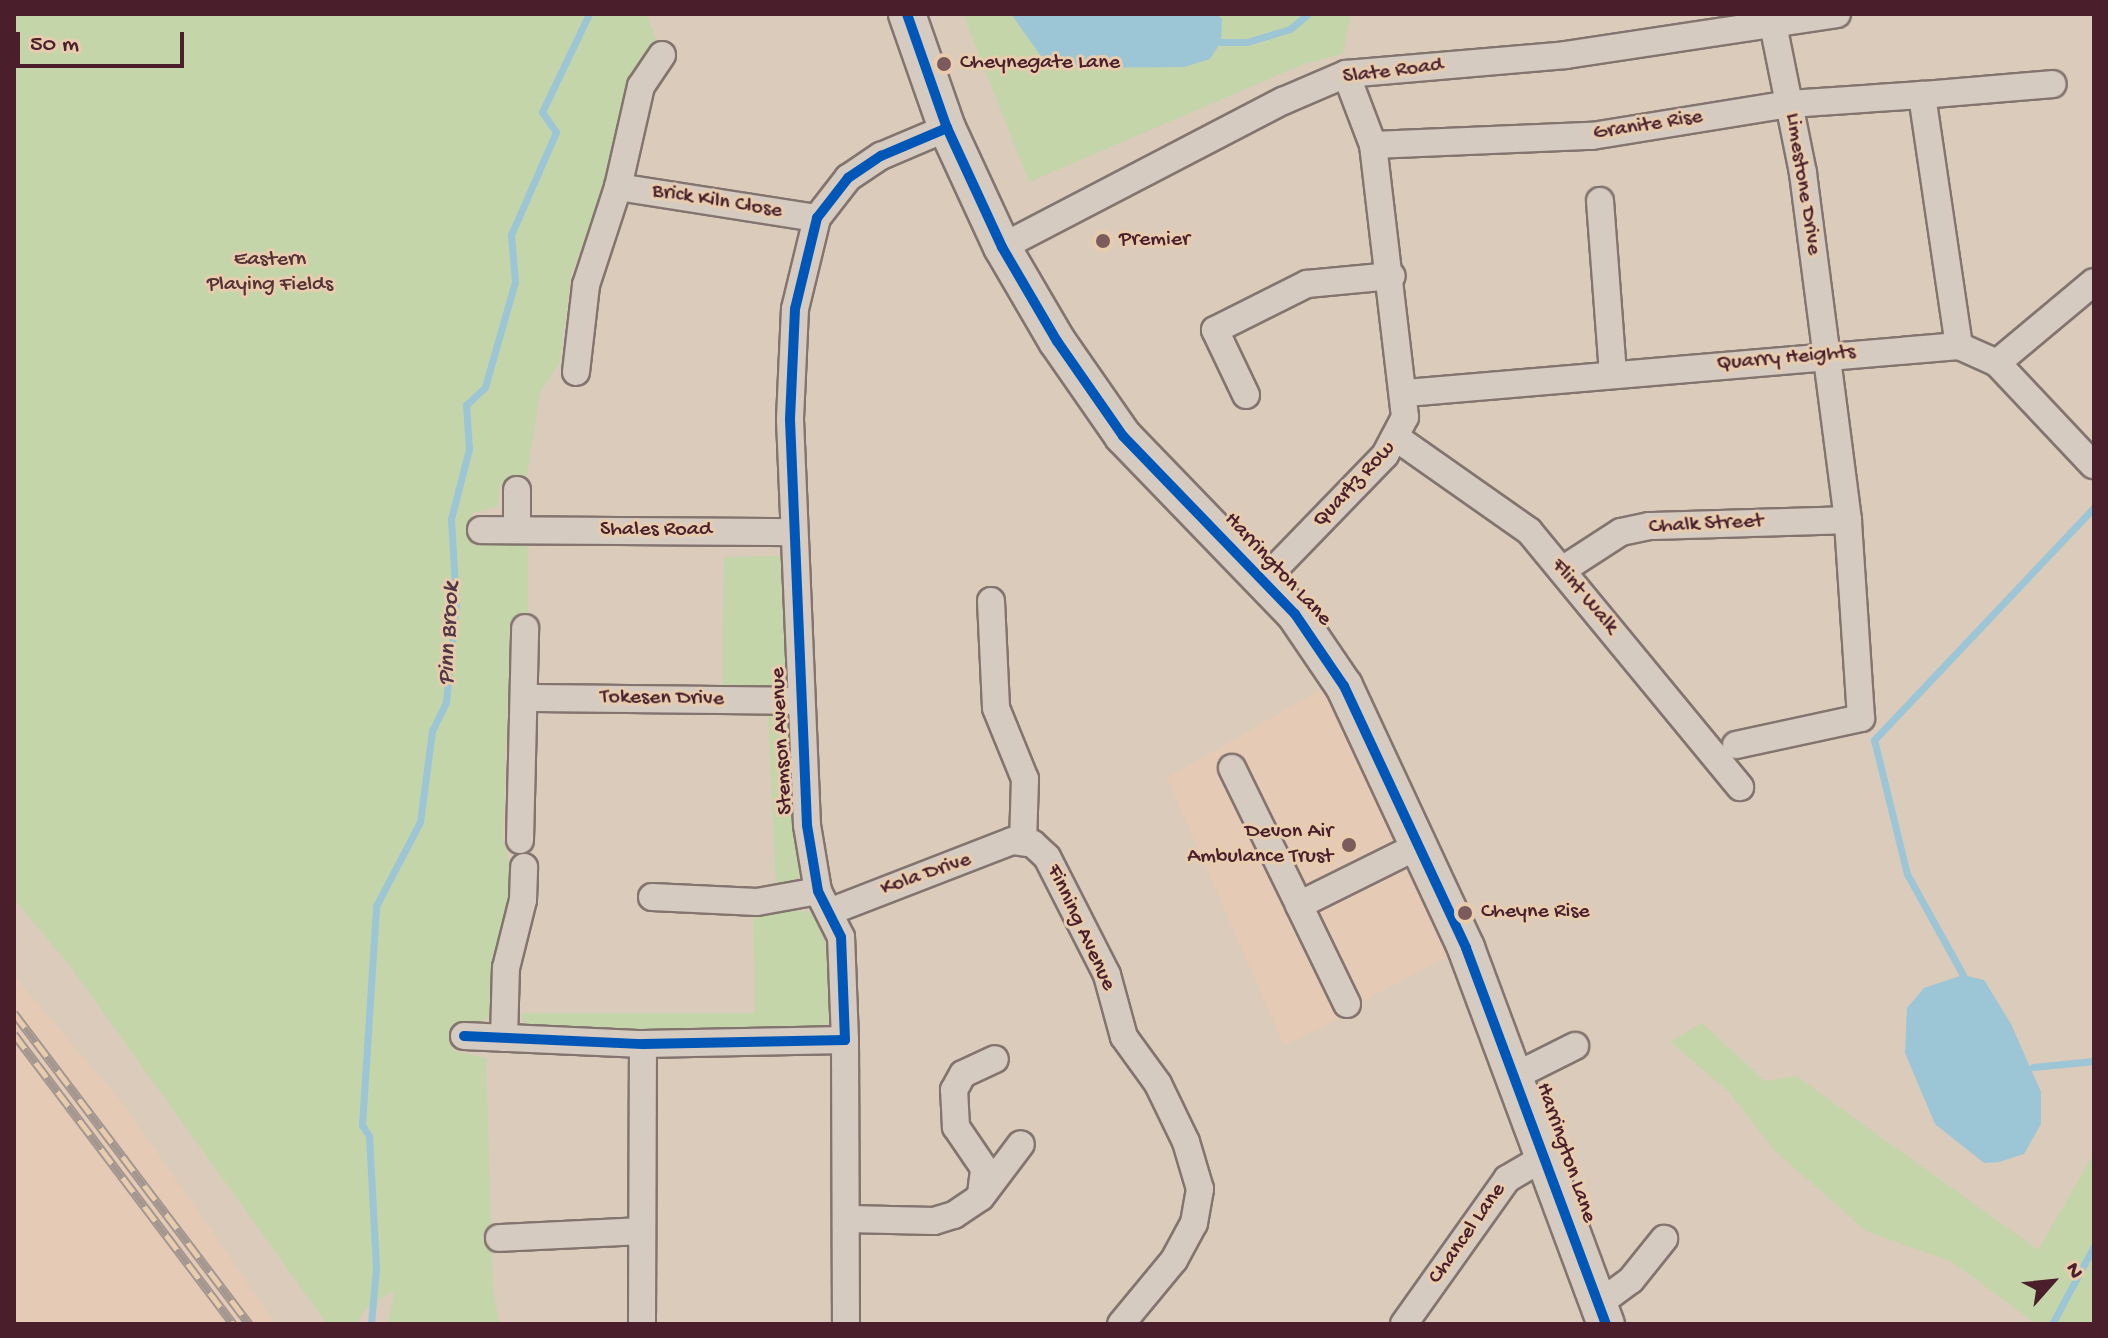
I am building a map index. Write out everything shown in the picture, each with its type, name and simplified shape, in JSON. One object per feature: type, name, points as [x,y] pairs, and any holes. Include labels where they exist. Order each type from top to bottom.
[{"type":"street","name":"Harrington Lane","points":[[907,14],[947,128],[1002,247],[1057,341],[1123,436],[1264,580],[1331,663],[1466,948],[1517,1075],[1543,1158],[1602,1314]]},
{"type":"street","name":"Slate Road","points":[[1002,247],[1283,101],[1346,74],[1566,55],[1772,20],[1837,14]]},
{"type":"street","name":"Limestone Drive","points":[[1772,20],[1789,104],[1825,355]]},
{"type":"street","points":[[576,372],[586,285],[618,187],[641,86],[662,55]]},
{"type":"street","name":"Quartz Row","points":[[1264,580],[1398,439],[1406,393],[1373,145],[1346,74]]},
{"type":"street","points":[[1959,346],[1922,95],[2053,84]]},
{"type":"street","name":"Granite Rise","points":[[1373,145],[1592,136],[1789,104],[1922,95]]},
{"type":"street","name":"Stemson Avenue","points":[[846,1324],[848,1219],[841,937],[823,902],[808,838],[800,701],[790,419],[795,309],[817,218],[860,169],[947,128]]},
{"type":"street","name":"Brick Kiln Close","points":[[618,187],[817,218]]},
{"type":"street","points":[[1600,201],[1613,374]]},
{"type":"street","points":[[1246,395],[1215,330],[1307,284],[1392,276]]},
{"type":"street","points":[[1997,363],[2094,282]]},
{"type":"street","name":"Quarry Heights","points":[[1406,393],[1959,346],[1997,363],[2093,465]]},
{"type":"street","points":[[1736,745],[1861,718],[1848,520],[1825,355]]},
{"type":"street","name":"Flint Walk","points":[[1398,439],[1529,531],[1740,787]]},
{"type":"street","points":[[517,490],[517,529]]},
{"type":"street","name":"Chalk Street","points":[[1573,563],[1621,532],[1649,526],[1848,520]]},
{"type":"street","name":"Shales Road","points":[[481,530],[794,532]]},
{"type":"street","points":[[991,601],[996,708],[1025,779],[1023,841]]},
{"type":"street","points":[[520,840],[525,628]]},
{"type":"street","name":"Tokesen Drive","points":[[525,698],[800,701]]},
{"type":"street","points":[[1232,768],[1347,1004]]},
{"type":"street","name":"Kola Drive","points":[[823,902],[1023,841]]},
{"type":"street","name":"Finning Avenue","points":[[1023,841],[1047,857],[1075,906],[1107,975],[1124,1037],[1158,1084],[1197,1171],[1200,1208],[1194,1223],[1174,1260],[1121,1324]]},
{"type":"street","points":[[1299,905],[1418,846]]},
{"type":"street","points":[[504,1038],[506,968],[523,900],[524,867]]},
{"type":"street","points":[[652,897],[823,902]]},
{"type":"street","points":[[464,1036],[643,1044],[845,1040]]},
{"type":"street","points":[[642,1324],[643,1044]]},
{"type":"street","points":[[1517,1075],[1575,1046]]},
{"type":"street","points":[[981,1197],[984,1168],[956,1127],[954,1090],[963,1074],[995,1059]]},
{"type":"street","points":[[848,1219],[934,1221],[954,1215],[981,1197],[1021,1144]]},
{"type":"street","name":"Chancel Lane","points":[[1404,1324],[1507,1179],[1543,1158]]},
{"type":"street","points":[[499,1238],[640,1231]]},
{"type":"street","points":[[1602,1314],[1664,1239]]},
{"type":"shaded area","points":[[1323,688],[1450,955],[1362,1002],[1364,1007],[1284,1045],[1167,778]]},
{"type":"shaded area","points":[[14,976],[124,1105],[276,1324],[14,1324]]},
{"type":"green space","name":"Eastern Playing Fields","points":[[14,14],[647,14],[656,40],[626,96],[609,175],[571,275],[560,362],[540,393],[526,481],[501,482],[497,507],[472,513],[473,539],[528,540],[528,620],[510,620],[503,839],[516,887],[489,1017],[476,1025],[455,1026],[455,1051],[486,1058],[493,1286],[499,1324],[387,1324],[395,1290],[367,1307],[357,1324],[327,1324],[70,966],[14,899]]},
{"type":"green space","points":[[963,14],[1351,14],[1343,54],[1304,64],[1029,182]]},
{"type":"green space","points":[[782,556],[804,869],[791,891],[795,911],[818,912],[830,929],[828,1024],[820,1032],[681,1035],[524,1024],[521,1013],[755,1013],[753,910],[777,910],[767,691],[722,693],[724,557]]},
{"type":"green space","points":[[1702,1023],[1765,1081],[1796,1076],[2038,1250],[2094,1153],[2094,1324],[2036,1324],[1952,1262],[1866,1231],[1774,1150],[1728,1091],[1670,1042]]},
{"type":"water","points":[[1011,14],[1217,14],[1222,19],[1221,42],[1210,59],[1184,67],[1081,68],[1041,56]]},
{"type":"water","points":[[1963,975],[1984,980],[2011,1024],[2041,1092],[2041,1124],[2024,1154],[1999,1162],[1984,1163],[1935,1124],[1905,1053],[1907,1008],[1924,988]]},
{"type":"waterway","name":"Pinn Brook","points":[[371,1324],[376,1268],[369,1136],[362,1125],[376,906],[420,822],[432,731],[446,702],[456,603],[451,519],[469,449],[466,405],[485,387],[515,282],[511,235],[556,132],[542,112],[589,14]]},
{"type":"waterway","points":[[1221,42],[1247,42],[1290,29],[1308,14]]},
{"type":"waterway","points":[[1963,975],[1907,874],[1874,740],[2094,507]]},
{"type":"waterway","points":[[2033,1067],[2094,1061]]},
{"type":"waterway","points":[[2052,1324],[2094,1246]]},
{"type":"railway","points":[[14,1013],[249,1324]]},
{"type":"railway","points":[[14,1034],[233,1324]]},
{"type":"cycle path","points":[[907,14],[947,128],[1002,247],[1057,341],[1123,436],[1295,614],[1344,686],[1466,948],[1606,1324]]},
{"type":"cycle path","points":[[464,1036],[643,1044],[845,1040],[841,937],[818,891],[807,825],[790,419],[795,309],[817,218],[848,178],[881,156],[947,128]]},
{"type":"place","name":"Cheynegate Lane","points":[[944,64]]},
{"type":"place","name":"Premier","points":[[1103,241]]},
{"type":"place","name":"Devon Air Ambulance Trust","points":[[1349,845]]},
{"type":"place","name":"Cheyne Rise","points":[[1465,913]]}]
